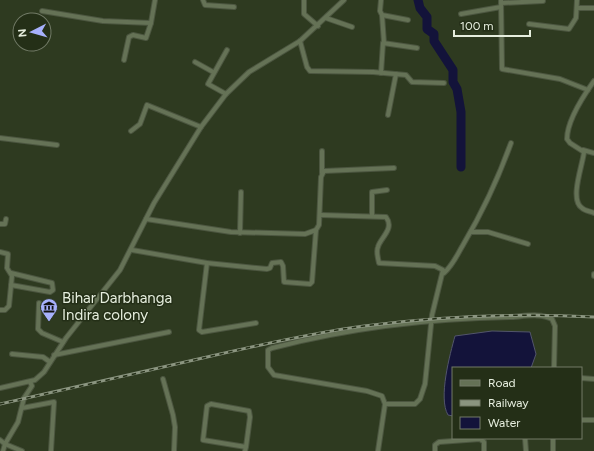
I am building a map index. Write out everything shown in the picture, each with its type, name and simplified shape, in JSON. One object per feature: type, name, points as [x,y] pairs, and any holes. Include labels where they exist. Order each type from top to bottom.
[{"type":"street","points":[[124,60],[129,37],[133,35],[146,38],[154,0]]},
{"type":"street","points":[[204,0],[205,5],[234,7]]},
{"type":"street","points":[[304,0],[304,14],[318,26]]},
{"type":"street","points":[[0,388],[30,382],[39,377],[63,342],[110,284],[132,250],[154,203],[201,127],[226,94],[249,72],[300,41],[318,26],[344,0]]},
{"type":"street","points":[[381,0],[380,11],[382,16],[384,43],[382,46],[381,73]]},
{"type":"street","points":[[529,24],[569,29],[576,18],[578,0]]},
{"type":"street","points":[[461,14],[501,3],[543,1]]},
{"type":"street","points":[[501,3],[502,69],[560,79],[588,90]]},
{"type":"street","points":[[578,8],[594,8]]},
{"type":"street","points":[[42,11],[103,21],[150,23]]},
{"type":"street","points":[[382,16],[408,20]]},
{"type":"street","points":[[326,18],[352,27]]},
{"type":"street","points":[[300,41],[307,67],[310,70],[396,74],[408,76],[412,82],[444,83]]},
{"type":"street","points":[[384,43],[417,48]]},
{"type":"street","points":[[226,94],[208,84],[213,72],[227,50]]},
{"type":"street","points":[[195,62],[213,72]]},
{"type":"street","points":[[388,115],[396,74]]},
{"type":"street","points":[[594,81],[578,106],[567,136],[570,143],[594,153]]},
{"type":"street","points":[[131,131],[140,124],[147,106],[201,127]]},
{"type":"street","points":[[0,138],[57,145]]},
{"type":"street","points":[[385,404],[411,405],[415,404],[420,399],[425,384],[431,322],[437,294],[444,273],[452,265],[471,232],[493,188],[511,143]]},
{"type":"street","points":[[582,149],[584,154],[578,176],[578,202],[583,209],[594,213]]},
{"type":"street","points":[[132,250],[207,263],[267,270],[270,268],[272,263],[281,262],[283,266],[284,282],[310,284],[312,280],[316,230],[321,216],[322,152]]},
{"type":"street","points":[[322,173],[327,170],[394,168]]},
{"type":"street","points":[[372,216],[372,192],[387,190]]},
{"type":"street","points":[[240,233],[241,192]]},
{"type":"street","points":[[321,216],[383,216],[388,219],[387,233],[377,248],[379,263],[438,266],[444,273]]},
{"type":"street","points":[[146,219],[191,227],[240,233],[297,234],[316,230]]},
{"type":"street","points":[[0,224],[5,224],[6,220]]},
{"type":"street","points":[[471,232],[488,232],[528,244]]},
{"type":"street","points":[[0,252],[8,254],[7,268],[11,273],[52,283],[53,290],[50,292],[11,285]]},
{"type":"street","points":[[207,263],[198,330],[202,332],[256,324]]},
{"type":"street","points":[[0,310],[5,310],[9,306],[11,273]]},
{"type":"street","points":[[38,304],[38,329],[42,333],[63,342]]},
{"type":"street","points":[[378,451],[385,404],[382,396],[374,392],[274,375],[268,367],[268,350],[310,338],[368,329],[493,317],[548,316],[552,319],[555,326],[554,367]]},
{"type":"street","points":[[54,355],[169,332]]},
{"type":"street","points":[[12,354],[43,357],[50,362]]},
{"type":"street","points":[[582,378],[594,379]]},
{"type":"street","points":[[163,379],[175,427],[174,451]]},
{"type":"street","points":[[3,451],[5,444],[18,422],[24,398],[32,386],[30,382]]},
{"type":"street","points":[[22,408],[54,402],[51,451]]},
{"type":"street","points":[[211,404],[249,411],[250,417],[246,449],[203,440],[207,406],[211,404]]},
{"type":"street","points":[[582,420],[594,420]]},
{"type":"street","points":[[435,451],[435,445],[438,442],[480,439],[484,442],[484,451]]},
{"type":"street","points":[[525,439],[526,451]]},
{"type":"street","points":[[553,439],[553,451]]},
{"type":"street","points":[[0,440],[5,444],[22,451]]},
{"type":"water","points":[[492,331],[530,332],[536,354],[531,367],[452,367],[452,416],[448,415],[444,398],[448,364],[455,336]]},
{"type":"waterway","points":[[418,0],[420,8],[427,17],[427,29],[434,34],[434,41],[453,70],[453,82],[457,89],[461,112],[461,167]]},
{"type":"railway","points":[[0,404],[266,344],[344,329],[421,320],[479,316],[536,315],[594,317]]},
{"type":"place","name":"Bihar Darbhanga Indira colony","points":[[49,322]]}]
